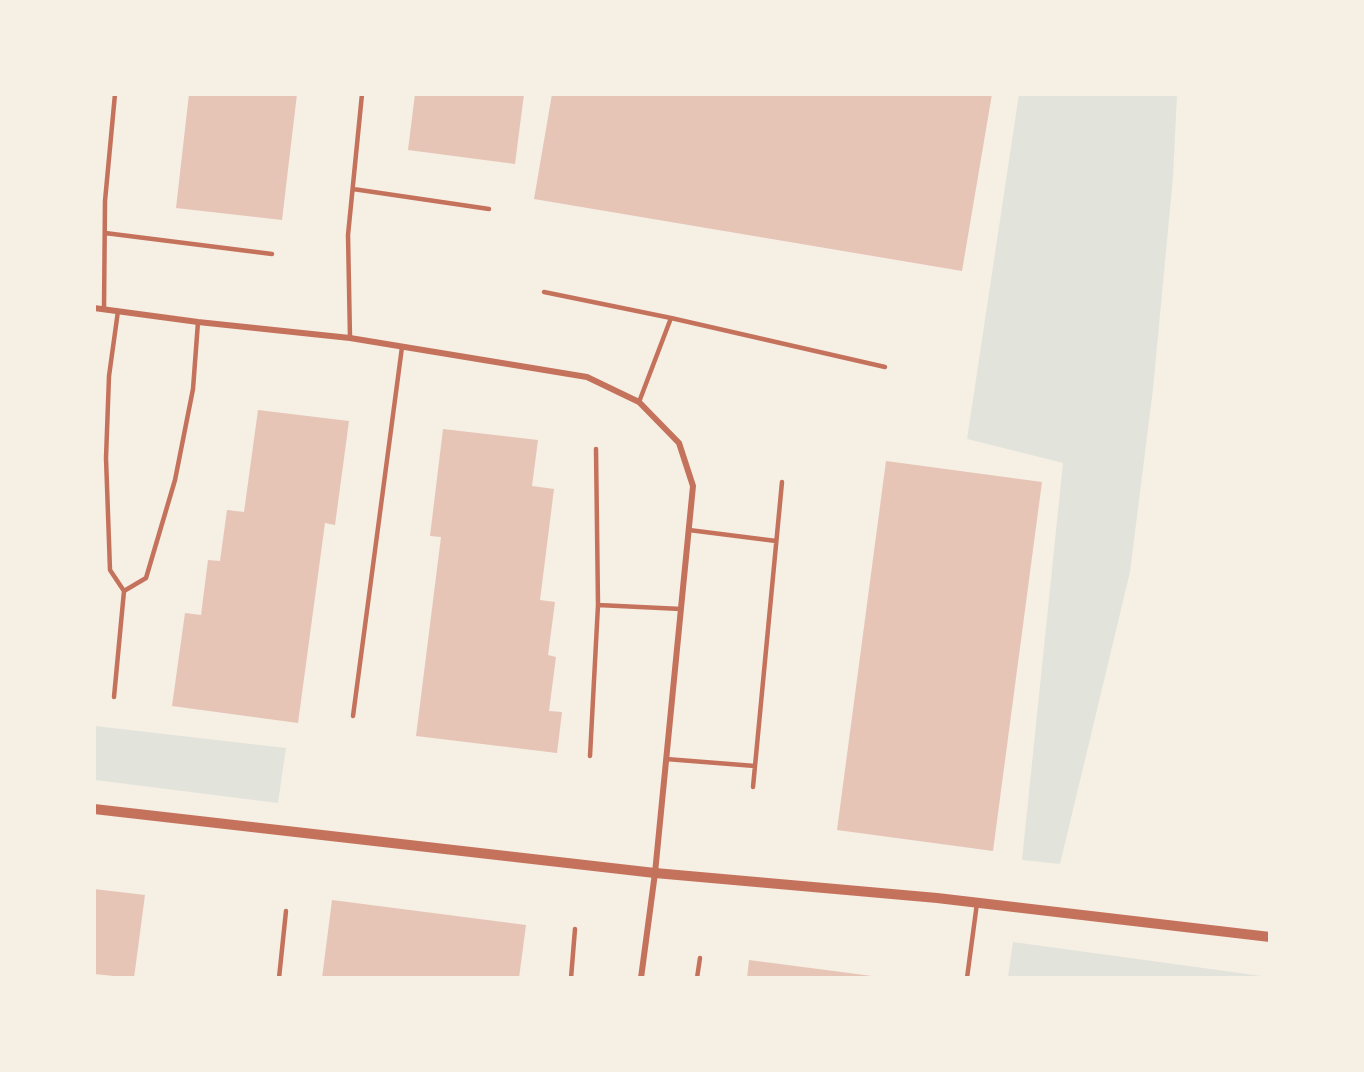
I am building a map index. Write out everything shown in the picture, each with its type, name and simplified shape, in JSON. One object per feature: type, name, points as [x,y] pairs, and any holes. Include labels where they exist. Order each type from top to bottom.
[{"type":"street","points":[[94,308],[198,322],[350,338],[587,377],[639,402],[678,443],[693,486],[655,873],[641,978]]},
{"type":"street","points":[[94,809],[655,873],[977,902],[1269,937]]},
{"type":"lane","points":[[104,309],[105,201],[115,94]]},
{"type":"lane","points":[[350,338],[348,235],[362,94]]},
{"type":"lane","points":[[353,189],[489,209]]},
{"type":"lane","points":[[105,233],[272,254]]},
{"type":"lane","points":[[544,292],[671,318],[885,367]]},
{"type":"lane","points":[[114,697],[124,591],[110,570],[106,458],[109,376],[118,311]]},
{"type":"lane","points":[[639,402],[671,318]]},
{"type":"lane","points":[[124,591],[146,578],[175,480],[193,389],[198,322]]},
{"type":"lane","points":[[353,716],[402,347]]},
{"type":"lane","points":[[590,756],[598,605],[596,448]]},
{"type":"lane","points":[[753,787],[782,482]]},
{"type":"lane","points":[[689,530],[776,541]]},
{"type":"lane","points":[[598,605],[681,609]]},
{"type":"lane","points":[[666,759],[755,766]]},
{"type":"lane","points":[[967,978],[977,902]]},
{"type":"lane","points":[[279,978],[286,911]]},
{"type":"lane","points":[[571,978],[575,929]]},
{"type":"lane","points":[[698,978],[700,958]]},
{"type":"shaded area","points":[[1019,94],[1177,95],[1173,177],[1153,389],[1130,572],[1060,864],[1022,860],[1063,463],[967,439]]},
{"type":"shaded area","points":[[95,726],[286,748],[278,803],[95,780]]},
{"type":"shaded area","points":[[1013,942],[1269,977],[1008,977]]},
{"type":"building","points":[[189,94],[297,94],[282,220],[176,208]]},
{"type":"building","points":[[415,94],[524,94],[515,164],[408,150]]},
{"type":"building","points":[[552,94],[992,94],[962,271],[534,199]]},
{"type":"building","points":[[258,410],[349,421],[335,525],[325,523],[298,723],[172,706],[185,613],[201,615],[208,560],[220,561],[227,510],[244,512]]},
{"type":"building","points":[[443,429],[538,440],[532,486],[554,489],[540,600],[555,602],[548,655],[556,657],[549,711],[562,712],[557,753],[416,736],[441,537],[430,536]]},
{"type":"building","points":[[886,461],[1042,482],[993,851],[837,830]]},
{"type":"building","points":[[94,889],[145,895],[134,978],[94,974]]},
{"type":"building","points":[[332,900],[526,925],[519,978],[322,978]]},
{"type":"building","points":[[749,960],[872,976],[872,978],[747,978]]}]
